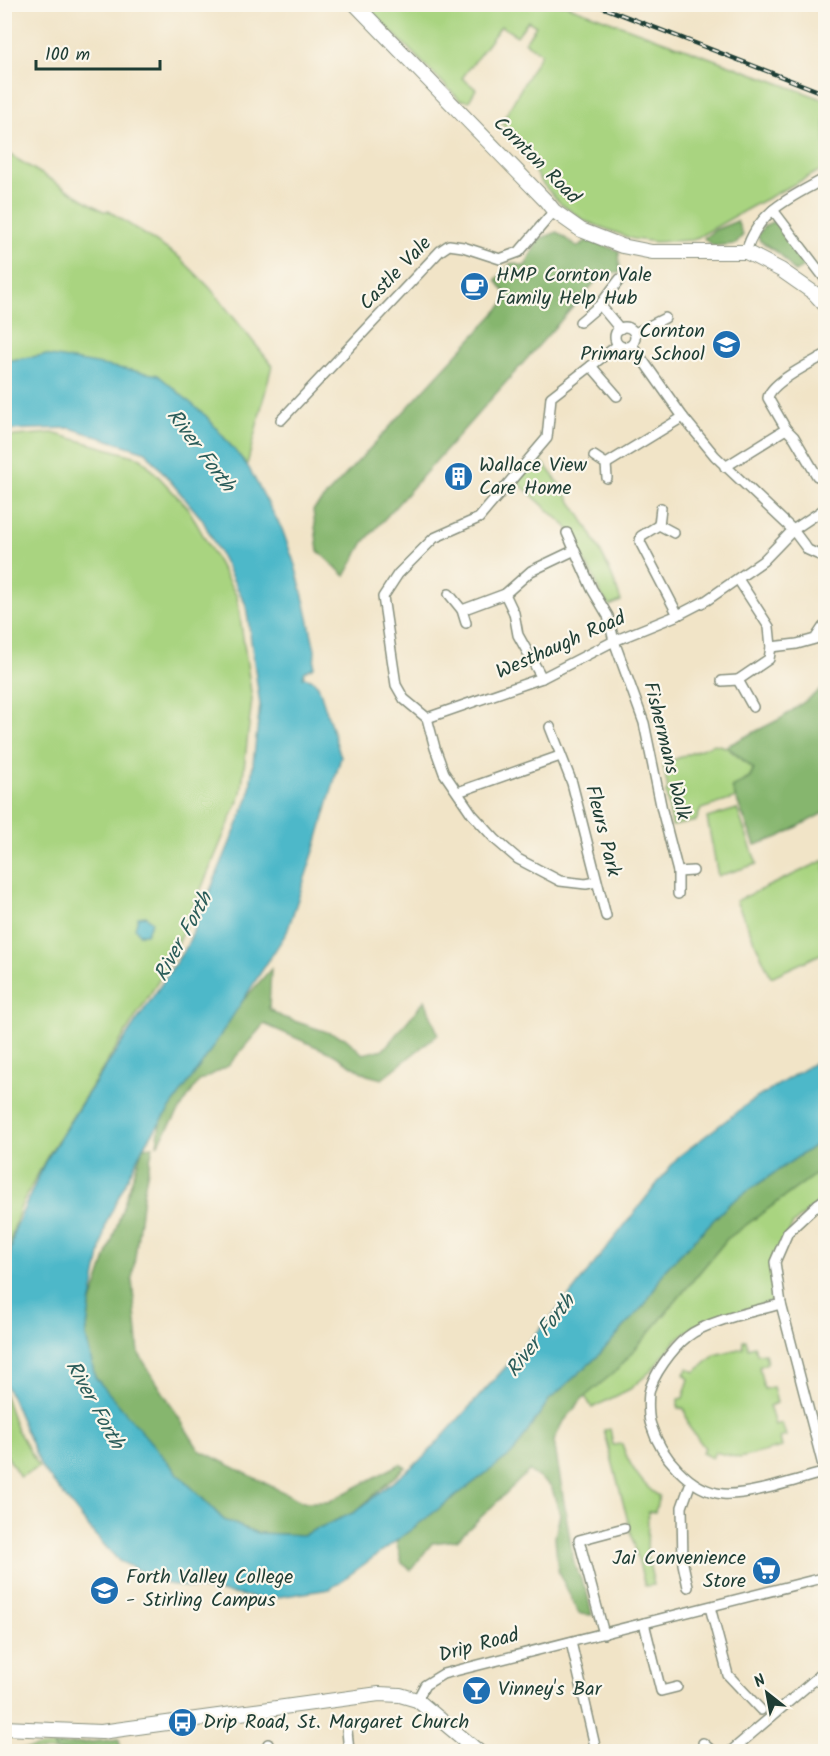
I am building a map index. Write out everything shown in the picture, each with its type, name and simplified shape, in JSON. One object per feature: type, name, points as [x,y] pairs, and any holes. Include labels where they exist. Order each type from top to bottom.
[{"type":"main road","name":"Cornton Road","points":[[355,4],[478,129],[554,211],[581,230],[622,246],[652,252],[746,252],[781,270],[813,293],[825,306]]},
{"type":"main road","points":[[4,1728],[100,1732],[379,1694],[400,1695],[417,1700],[463,1747],[479,1752]]},
{"type":"street","points":[[746,252],[754,230],[761,221],[773,210],[825,178]]},
{"type":"street","points":[[773,210],[825,280]]},
{"type":"street","name":"Castle Vale","points":[[281,420],[440,251],[449,245],[463,247],[500,260],[519,252],[554,211]]},
{"type":"street","points":[[580,322],[600,305],[620,279]]},
{"type":"street","points":[[600,305],[620,329]]},
{"type":"street","points":[[635,333],[665,318]]},
{"type":"street","points":[[630,328],[635,333],[632,345],[623,348],[618,345],[615,336],[620,329],[630,328]]},
{"type":"street","points":[[596,882],[586,884],[560,881],[518,859],[472,814],[444,773],[427,718],[404,699],[396,685],[383,597],[398,574],[434,538],[479,518],[547,438],[551,397],[618,345]]},
{"type":"street","points":[[632,345],[683,417],[725,467],[793,530],[808,550],[825,558]]},
{"type":"street","points":[[817,476],[768,398],[769,393],[777,384],[824,359]]},
{"type":"street","points":[[591,366],[616,396]]},
{"type":"street","points":[[606,464],[683,417]]},
{"type":"street","points":[[725,467],[786,429]]},
{"type":"street","points":[[594,456],[606,464]]},
{"type":"street","points":[[606,464],[607,478]]},
{"type":"street","points":[[659,525],[661,508]]},
{"type":"street","name":"Westhaugh Road","points":[[427,718],[542,678],[614,641],[678,615],[707,600],[763,561],[793,530],[825,508]]},
{"type":"street","points":[[659,525],[674,532]]},
{"type":"street","points":[[659,525],[641,536],[640,542],[678,615]]},
{"type":"street","name":"Fishermans Walk","points":[[567,533],[592,589],[605,610],[644,723],[662,810],[678,872],[678,894]]},
{"type":"street","points":[[462,610],[505,594],[531,571],[575,550]]},
{"type":"street","points":[[722,681],[738,680],[769,659],[771,646],[769,627],[738,579]]},
{"type":"street","points":[[449,594],[462,610],[465,622]]},
{"type":"street","points":[[505,594],[514,613],[518,635],[542,678]]},
{"type":"street","points":[[771,646],[797,644],[815,639],[823,627]]},
{"type":"street","points":[[738,680],[753,707]]},
{"type":"street","name":"Fleurs Park","points":[[550,727],[572,783],[606,916]]},
{"type":"street","points":[[458,792],[560,756]]},
{"type":"street","points":[[678,872],[693,871]]},
{"type":"street","points":[[781,1304],[701,1328],[673,1351],[652,1383],[649,1394],[651,1424],[668,1458],[691,1482],[701,1488],[723,1494],[749,1492],[825,1474],[781,1304],[775,1262],[788,1232],[822,1201],[825,1214]]},
{"type":"street","points":[[688,1587],[683,1563],[682,1507],[691,1482]]},
{"type":"street","points":[[604,1634],[579,1540],[624,1528]]},
{"type":"street","name":"Drip Road","points":[[417,1700],[425,1685],[443,1674],[825,1577]]},
{"type":"street","points":[[710,1607],[728,1675],[761,1710]]},
{"type":"street","points":[[644,1623],[661,1691],[677,1687]]},
{"type":"street","points":[[571,1642],[595,1746]]},
{"type":"street","points":[[730,1752],[825,1670]]},
{"type":"street","points":[[347,1730],[350,1752]]},
{"type":"street","points":[[703,1743],[713,1752]]},
{"type":"green space","points":[[365,5],[566,5],[825,100],[825,168],[693,240],[656,242],[633,239],[585,221],[560,203],[542,183],[502,122],[541,53],[525,42],[536,26],[528,21],[517,36],[501,26],[462,78],[476,89],[469,101],[460,100]]},
{"type":"green space","points":[[5,152],[103,211],[109,211],[179,257],[210,288],[272,365],[247,465],[206,416],[45,355],[5,361]]},
{"type":"green space","points":[[737,221],[743,235],[735,244],[713,246],[704,238],[715,230]]},
{"type":"green space","points":[[774,221],[809,262],[795,272],[780,254],[760,241],[758,235],[764,226]]},
{"type":"green space","points":[[557,232],[577,247],[588,240],[619,251],[620,273],[604,272],[364,542],[345,576],[318,551],[313,510],[509,298],[496,280],[511,263],[525,266],[539,239]]},
{"type":"green space","points":[[52,433],[141,458],[188,508],[237,597],[252,699],[241,794],[171,961],[47,1157],[21,1206],[12,1234],[5,1277],[5,437]]},
{"type":"green space","points":[[537,456],[555,478],[590,532],[621,601],[609,606],[600,593],[567,527],[515,480]]},
{"type":"green space","points":[[825,687],[825,812],[779,837],[755,845],[732,788],[750,778],[754,769],[727,746],[780,719]]},
{"type":"green space","points":[[714,744],[726,747],[753,769],[749,778],[732,787],[736,798],[701,809],[696,821],[672,826],[663,764]]},
{"type":"green space","points":[[737,809],[757,864],[718,876],[707,818]]},
{"type":"green space","points":[[825,860],[825,952],[771,977],[736,901]]},
{"type":"green space","points":[[271,969],[269,1009],[282,1017],[345,1038],[363,1054],[384,1049],[425,1000],[438,1034],[382,1079],[367,1075],[333,1054],[264,1024],[228,1066],[198,1082],[157,1145],[160,1123],[225,1021]]},
{"type":"green space","points":[[825,1138],[825,1167],[727,1239],[617,1370],[582,1399],[561,1425],[554,1441],[574,1564],[587,1593],[592,1615],[579,1614],[558,1571],[555,1537],[560,1514],[551,1486],[529,1471],[457,1540],[432,1543],[411,1570],[402,1563],[396,1541],[514,1452],[549,1400],[597,1357],[646,1303],[665,1270],[729,1204]]},
{"type":"green space","points":[[153,1146],[144,1189],[132,1280],[139,1354],[199,1450],[303,1502],[328,1502],[400,1464],[405,1467],[355,1512],[303,1535],[257,1533],[224,1520],[177,1473],[94,1377],[86,1336],[90,1306],[143,1147]]},
{"type":"green space","points":[[825,1167],[825,1197],[793,1224],[773,1264],[776,1300],[694,1326],[676,1340],[651,1371],[630,1389],[592,1408],[585,1396],[617,1370],[727,1239]]},
{"type":"green space","points":[[746,1340],[748,1348],[754,1346],[757,1354],[765,1353],[767,1363],[759,1367],[764,1389],[773,1387],[777,1403],[769,1406],[775,1425],[782,1423],[786,1436],[780,1438],[782,1447],[740,1458],[715,1452],[712,1458],[702,1453],[705,1448],[689,1427],[684,1408],[678,1409],[678,1399],[683,1398],[689,1379],[684,1374],[688,1368],[695,1372],[715,1355],[743,1348],[743,1341]]},
{"type":"green space","points":[[4,1393],[16,1428],[39,1467],[20,1477],[5,1453]]},
{"type":"green space","points":[[610,1429],[613,1445],[622,1444],[636,1473],[659,1496],[655,1512],[648,1512],[647,1553],[654,1585],[645,1586],[604,1430]]},
{"type":"green space","points":[[119,1739],[121,1751],[56,1751],[53,1746]]},
{"type":"green space","points":[[53,1746],[56,1751],[5,1751]]},
{"type":"water","name":"River Forth","points":[[45,355],[158,375],[206,416],[247,465],[282,529],[295,565],[315,650],[314,667],[304,672],[303,677],[311,679],[318,685],[341,757],[316,845],[287,932],[205,1059],[143,1147],[106,1223],[90,1306],[86,1336],[95,1377],[177,1473],[224,1520],[257,1533],[303,1535],[355,1512],[424,1457],[562,1305],[678,1157],[750,1102],[825,1056],[825,1138],[729,1204],[665,1270],[646,1303],[597,1357],[549,1400],[514,1452],[330,1589],[265,1599],[168,1584],[119,1561],[95,1535],[42,1468],[5,1383],[5,1289],[14,1231],[45,1162],[187,946],[249,797],[260,705],[246,605],[202,519],[146,452],[70,428],[5,430],[5,361]]},
{"type":"water","points":[[146,916],[152,922],[146,934],[139,934],[135,928],[138,917]]},
{"type":"railway","points":[[594,4],[826,94]]},
{"type":"place","name":"HMP Cornton Vale Family Help Hub","points":[[475,287]]},
{"type":"place","name":"Cornton Primary School","points":[[726,344]]},
{"type":"place","name":"Wallace View Care Home","points":[[458,477]]},
{"type":"place","name":"Jai Convenience Store","points":[[767,1571]]},
{"type":"place","name":"Forth Valley College - Stirling Campus","points":[[105,1590]]},
{"type":"place","name":"Vinney's Bar","points":[[477,1690]]},
{"type":"place","name":"Drip Road, St. Margaret Church","points":[[182,1723]]}]
